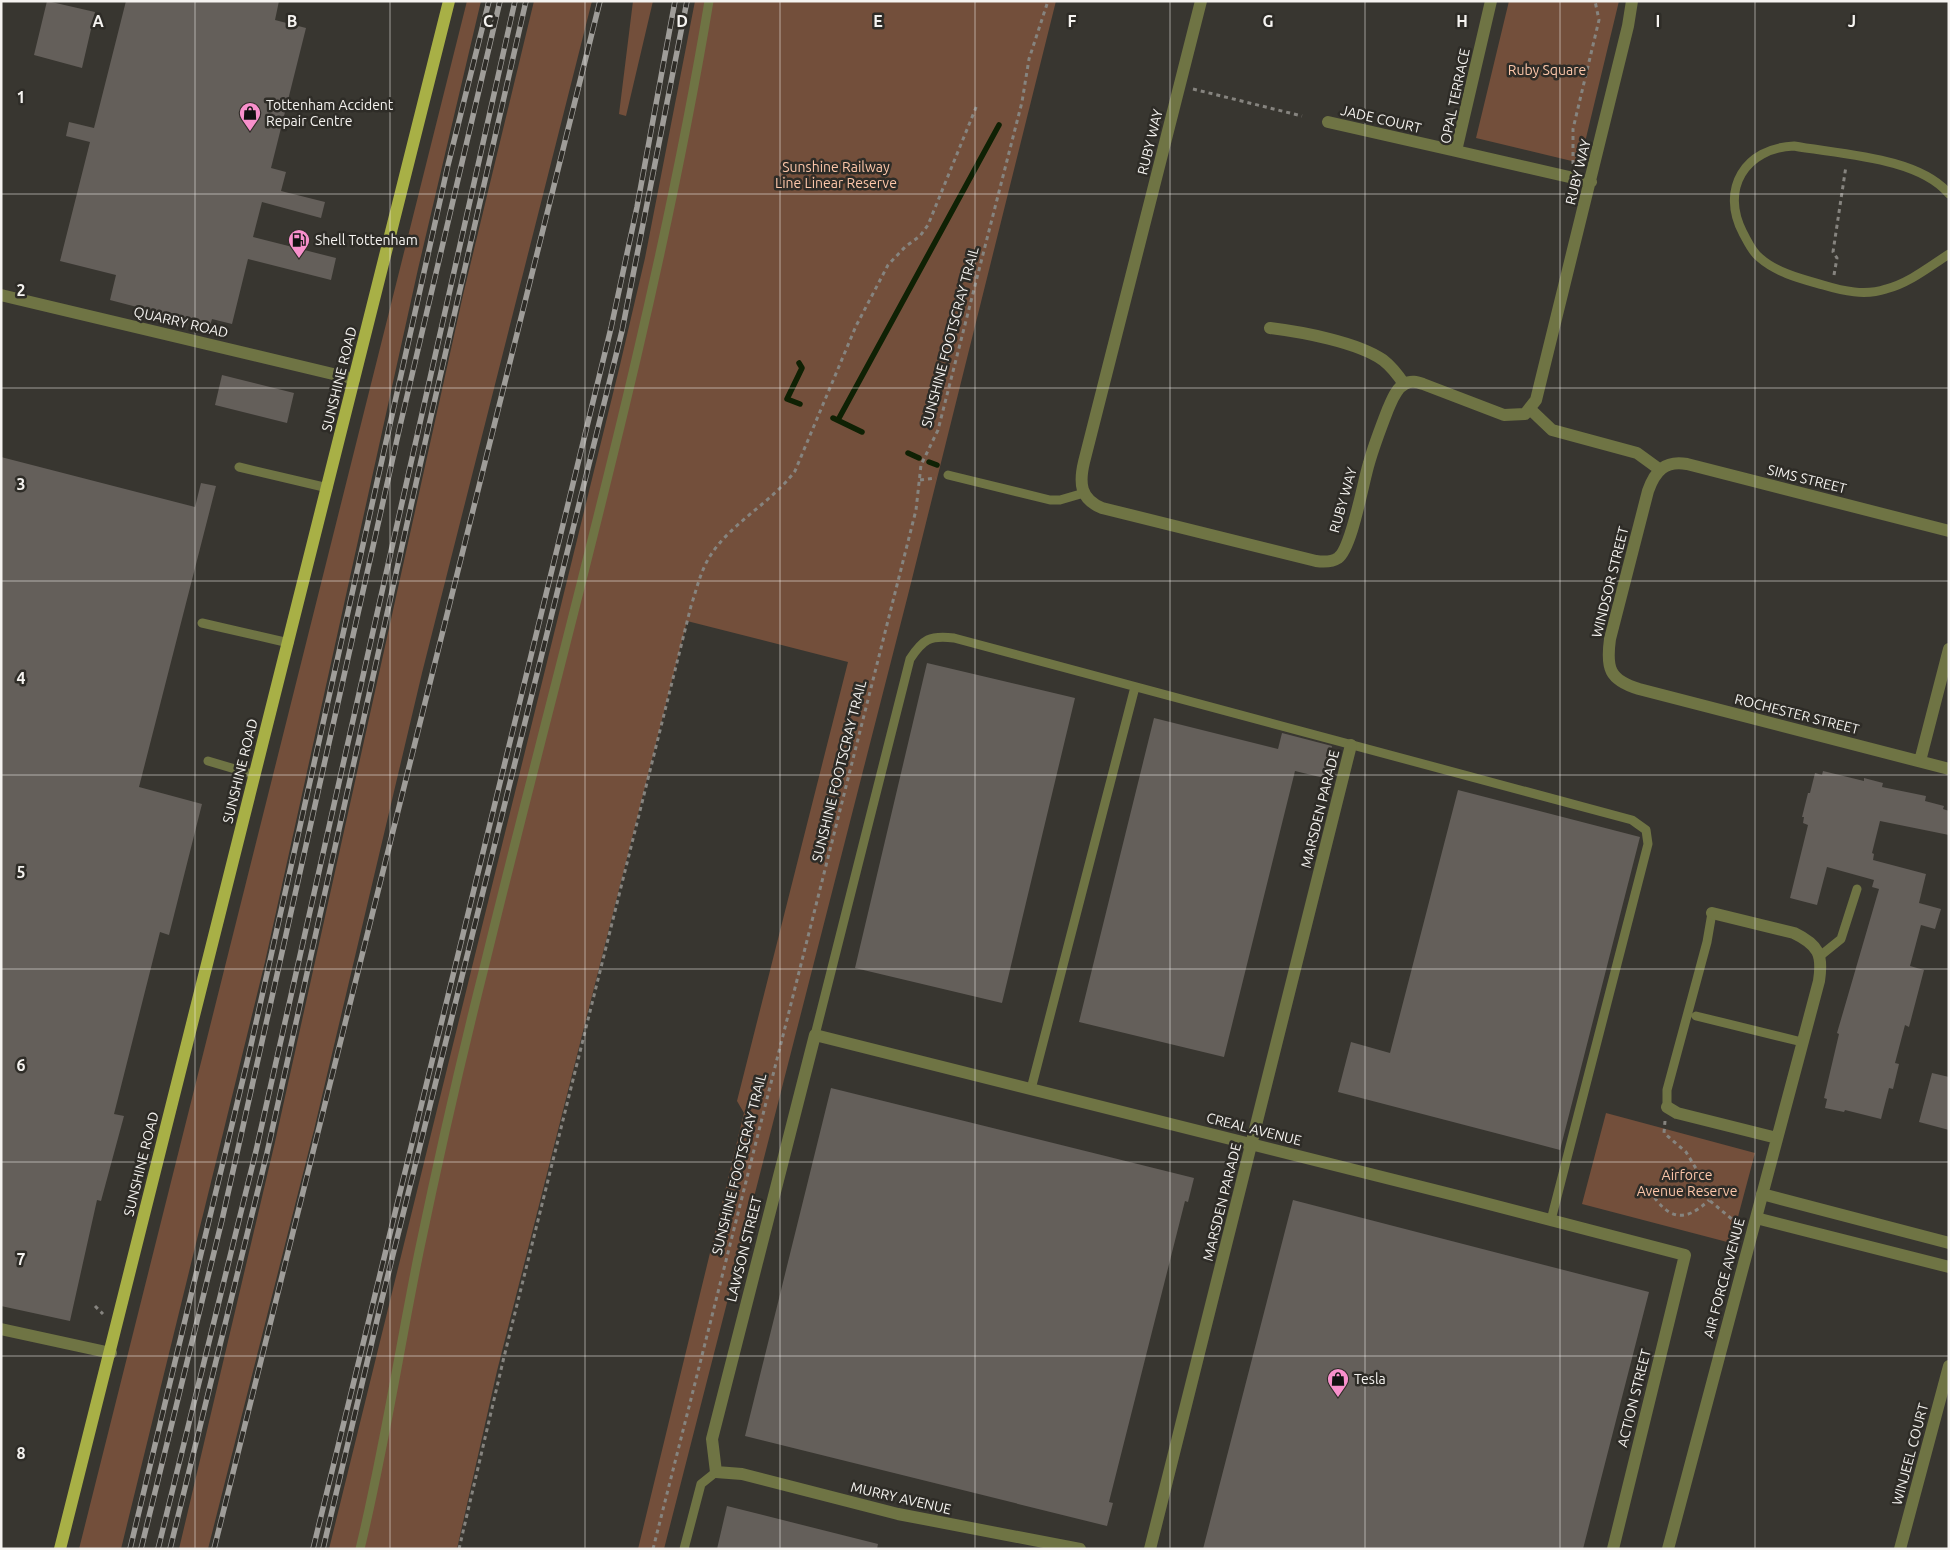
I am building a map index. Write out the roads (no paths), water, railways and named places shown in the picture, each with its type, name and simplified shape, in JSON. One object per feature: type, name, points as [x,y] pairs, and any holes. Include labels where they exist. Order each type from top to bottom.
[{"type":"main road","name":"SUNSHINE ROAD","points":[[60,1549],[449,1]]},
{"type":"street","name":"RUBY WAY","points":[[1201,1],[1084,462],[1080,479],[1084,494],[1088,500],[1102,508],[1316,562],[1327,562],[1338,558],[1344,551],[1352,530],[1369,463],[1386,415],[1394,395],[1404,384]]},
{"type":"street","name":"OPAL TERRACE","points":[[1491,1],[1456,152],[1591,182]]},
{"type":"street","name":"RUBY WAY","points":[[1531,410],[1540,390],[1628,26],[1632,1]]},
{"type":"street","name":"RUBY WAY","points":[[1628,26],[1639,1]]},
{"type":"street","name":"JADE COURT","points":[[1328,122],[1456,152]]},
{"type":"street","name":"QUARRY ROAD","points":[[1,295],[354,379]]},
{"type":"street","points":[[1270,328],[1314,335],[1368,352],[1390,366],[1404,384],[1413,381],[1423,384],[1504,415],[1517,416],[1531,410],[1552,430],[1631,451],[1644,457],[1659,469]]},
{"type":"street","name":"SIMS STREET","points":[[1659,469],[1676,462],[1687,464],[1949,531]]},
{"type":"street","name":"WINDSOR STREET","points":[[1639,690],[1617,680],[1610,670],[1608,658],[1610,639],[1648,491],[1652,478],[1659,469]]},
{"type":"street","points":[[1920,761],[1949,649]]},
{"type":"street","name":"ROCHESTER STREET","points":[[1639,690],[1949,768]]},
{"type":"street","name":"MARSDEN PARADE","points":[[1150,1549],[1351,745]]},
{"type":"street","points":[[1712,913],[1794,933],[1810,943],[1820,956]]},
{"type":"street","name":"AIR FORCE AVENUE","points":[[1668,1549],[1819,981],[1820,956]]},
{"type":"street","name":"CREAL AVENUE","points":[[814,1036],[1031,1088],[1684,1255]]},
{"type":"street","name":"LAWSON STREET","points":[[716,1472],[712,1438],[814,1036]]},
{"type":"street","points":[[1668,1108],[1777,1138]]},
{"type":"street","points":[[1762,1194],[1949,1242]]},
{"type":"street","points":[[1756,1218],[1949,1267]]},
{"type":"street","name":"ACTION STREET","points":[[1613,1549],[1684,1255]]},
{"type":"street","points":[[1,1329],[110,1353]]},
{"type":"street","name":"WINJEEL COURT","points":[[1900,1549],[1949,1366]]},
{"type":"street","name":"MURRY AVENUE","points":[[716,1472],[742,1474],[915,1518],[1080,1549]]},
{"type":"lane","points":[[360,1549],[378,1472],[419,1251],[484,967],[583,573],[674,192],[709,1]]},
{"type":"lane","points":[[1949,194],[1915,170],[1794,146],[1771,149],[1751,161],[1736,184],[1736,214],[1749,245],[1760,258],[1789,274],[1826,286],[1860,292],[1887,289],[1912,278],[1949,254]]},
{"type":"lane","points":[[239,467],[328,488]]},
{"type":"lane","points":[[948,476],[1050,500],[1060,500],[1084,494]]},
{"type":"lane","points":[[202,623],[288,643]]},
{"type":"lane","points":[[814,1036],[910,659],[920,644],[936,636],[954,638],[1632,820],[1646,830],[1648,844],[1551,1220]]},
{"type":"lane","points":[[1031,1088],[1135,687]]},
{"type":"lane","points":[[208,761],[255,775]]},
{"type":"lane","points":[[1820,956],[1842,939],[1858,889]]},
{"type":"lane","points":[[1668,1108],[1667,1090],[1707,942],[1712,913]]},
{"type":"lane","points":[[1696,1016],[1802,1042]]},
{"type":"lane","points":[[684,1549],[701,1484],[716,1472]]},
{"type":"waterway","points":[[838,420],[999,125]]},
{"type":"waterway","points":[[799,363],[802,368],[787,399],[800,404]]},
{"type":"waterway","points":[[833,418],[862,432]]},
{"type":"waterway","points":[[908,453],[919,458]]},
{"type":"waterway","points":[[929,462],[937,465]]},
{"type":"railway","points":[[130,1549],[249,1054],[448,165],[489,1]]},
{"type":"railway","points":[[141,1549],[222,1220],[400,426],[500,1]]},
{"type":"railway","points":[[158,1549],[256,1151],[515,1]]},
{"type":"railway","points":[[170,1549],[267,1153],[427,434],[526,1]]},
{"type":"railway","points":[[214,1549],[600,1]]},
{"type":"railway","points":[[313,1549],[611,328],[637,207],[675,1]]},
{"type":"railway","points":[[323,1549],[382,1299],[622,331],[687,1]]},
{"type":"place","name":"Tottenham Accident Repair Centre","points":[[250,132]]},
{"type":"place","name":"Shell Tottenham","points":[[299,259]]},
{"type":"place","name":"Tesla","points":[[1338,1398]]},
{"type":"park label","name":"Ruby Square","points":[[1547,70]]},
{"type":"park label","name":"Sunshine Railway Line Linear Reserve","points":[[836,176]]},
{"type":"park label","name":"Airforce Avenue Reserve","points":[[1687,1184]]}]
